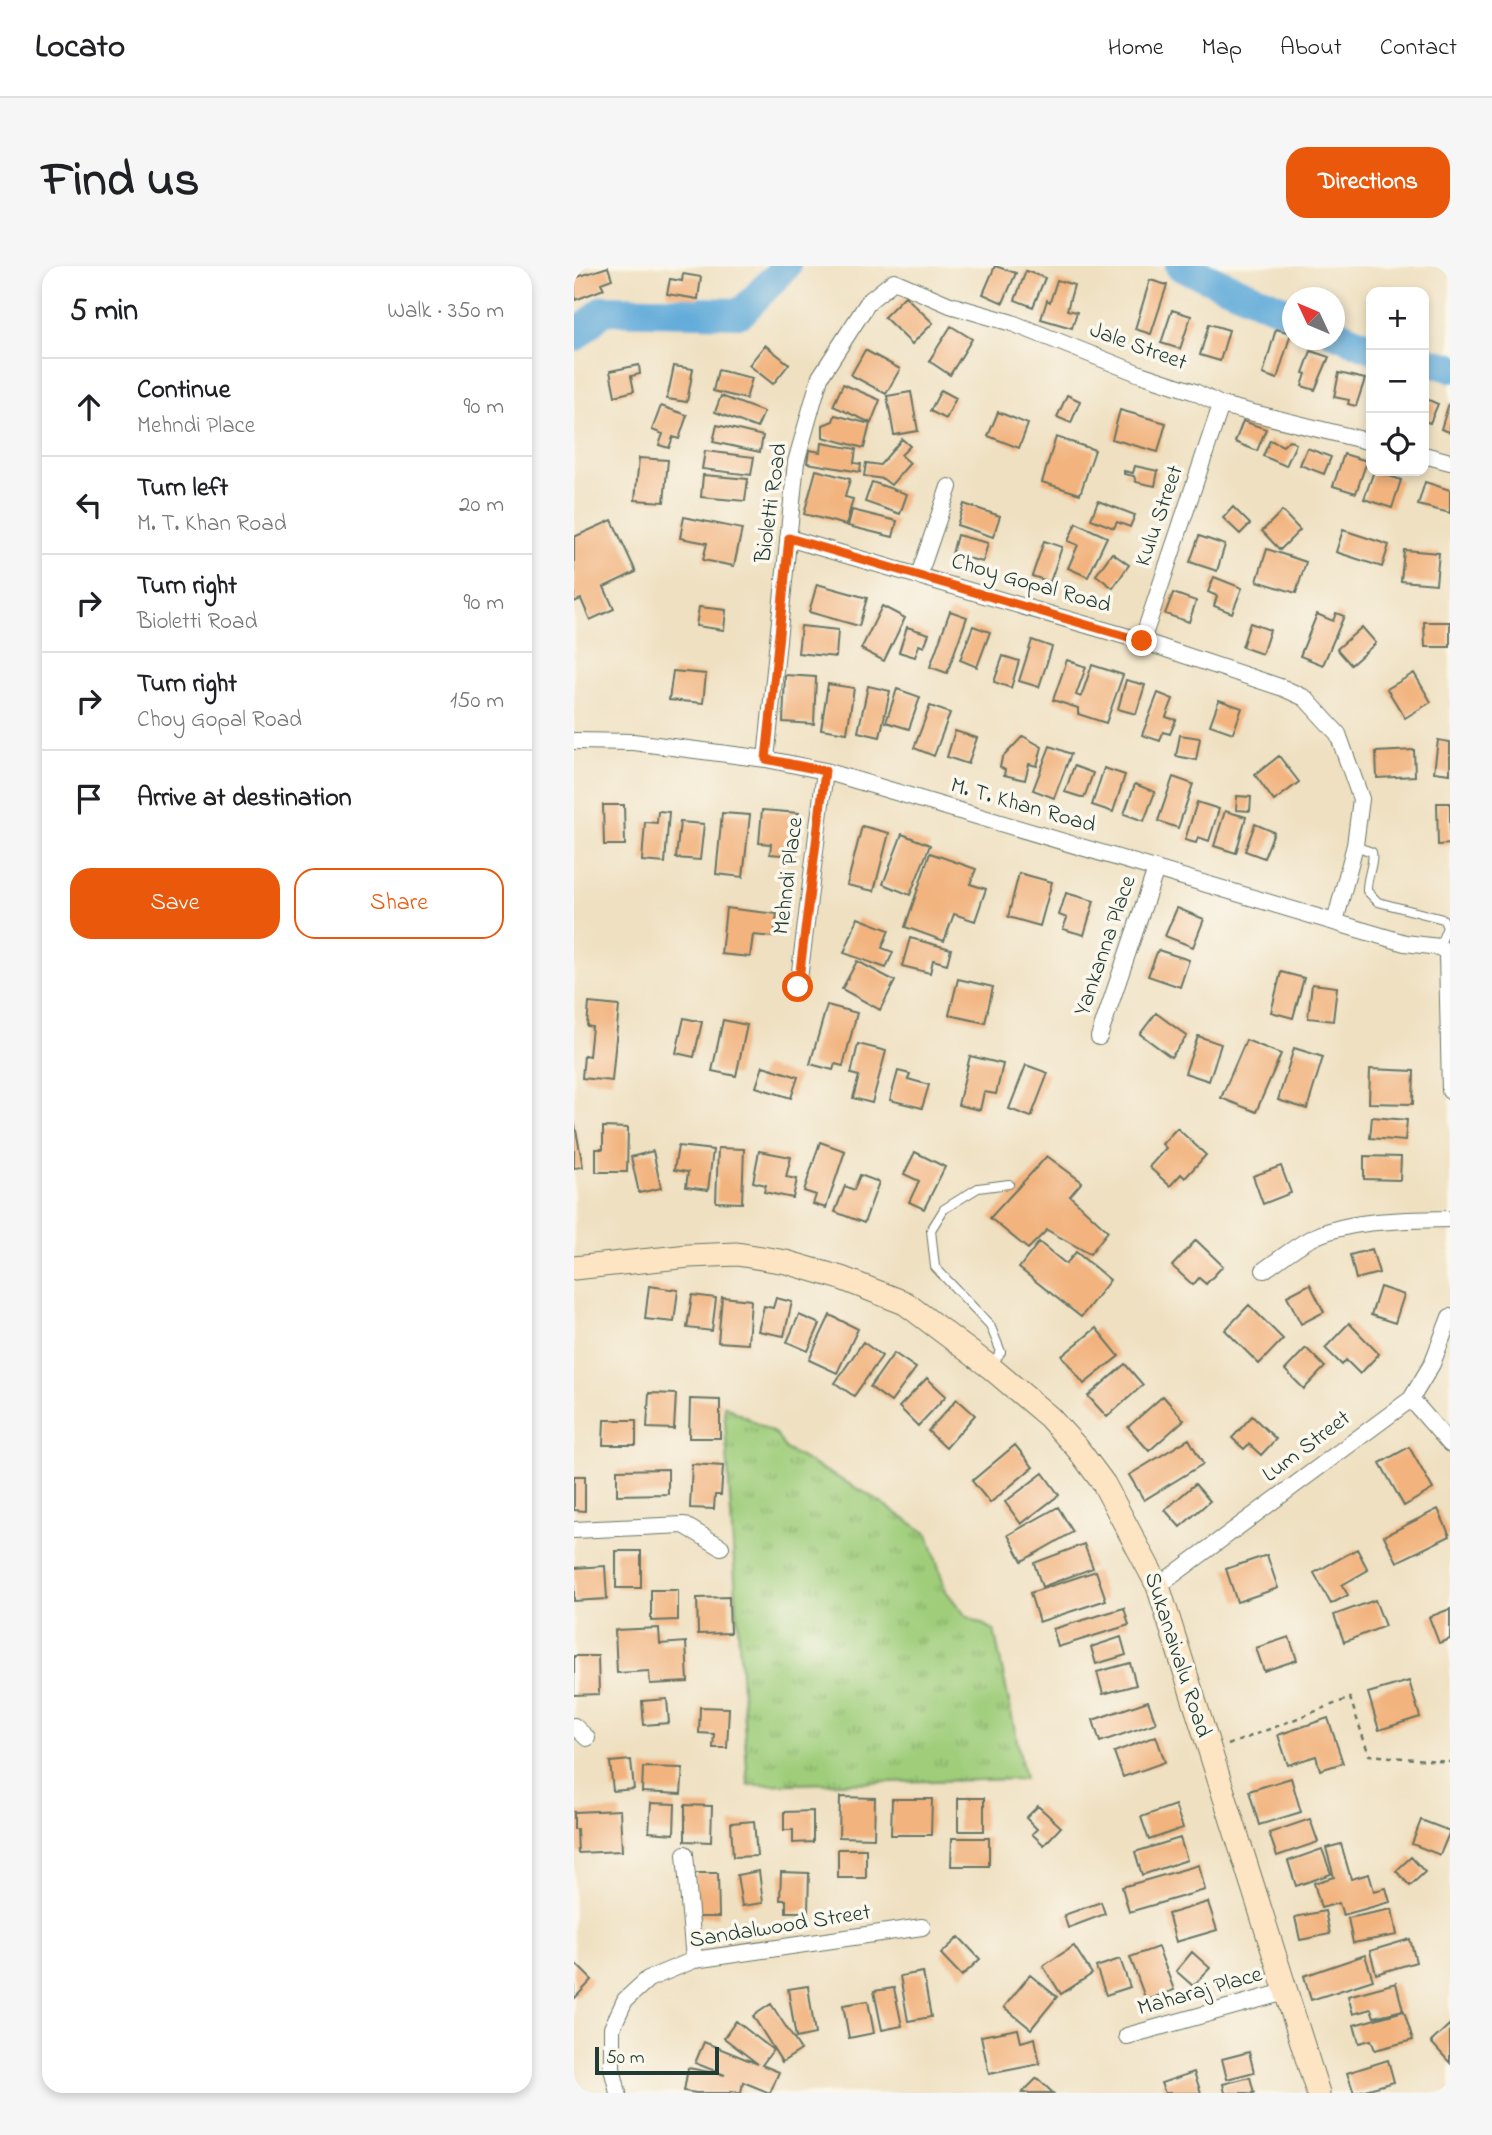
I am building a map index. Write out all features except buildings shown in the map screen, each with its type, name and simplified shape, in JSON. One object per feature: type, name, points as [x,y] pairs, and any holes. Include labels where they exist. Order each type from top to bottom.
[{"type":"main road","name":"Sukanaivalu Road","points":[[574,1268],[689,1256],[737,1254],[786,1262],[841,1278],[905,1303],[990,1367],[1049,1417],[1078,1449],[1104,1484],[1158,1586],[1318,2093]]},
{"type":"street","name":"Jale Street","points":[[894,281],[950,305],[1012,323],[1140,374],[1195,391],[1221,405],[1366,441]]},
{"type":"street","name":"Bioletti Road","points":[[766,759],[796,461],[820,377],[869,302],[894,281]]},
{"type":"street","name":"Kulu Street","points":[[1142,641],[1221,405]]},
{"type":"street","points":[[1429,456],[1450,462]]},
{"type":"street","points":[[919,575],[949,486]]},
{"type":"street","name":"Choy Gopal Road","points":[[789,538],[1142,641],[1283,688],[1305,698],[1338,734],[1361,799],[1355,845],[1335,922]]},
{"type":"street","name":"M. T. Khan Road","points":[[574,741],[633,741],[766,759],[825,771],[1405,943],[1446,952]]},
{"type":"street","name":"Mehndi Place","points":[[798,987],[825,771]]},
{"type":"street","name":"Yankanna Place","points":[[1099,1037],[1156,869]]},
{"type":"street","points":[[1446,952],[1450,1091]]},
{"type":"street","points":[[1264,1269],[1311,1238],[1347,1227],[1404,1220],[1450,1219]]},
{"type":"street","name":"Lum Street","points":[[1158,1586],[1410,1399],[1432,1364],[1450,1317]]},
{"type":"street","points":[[1410,1399],[1450,1444]]},
{"type":"street","points":[[574,1530],[684,1525],[721,1547]]},
{"type":"street","points":[[574,1726],[587,1738]]},
{"type":"street","points":[[685,1854],[694,1960]]},
{"type":"street","name":"Sandalwood Street","points":[[618,2093],[612,2068],[612,2028],[625,2000],[648,1979],[694,1960],[922,1927]]},
{"type":"street","name":"Maharaj Place","points":[[1127,2036],[1285,1992]]},
{"type":"lane","points":[[1355,845],[1372,852],[1374,857],[1366,877],[1367,891],[1378,902],[1443,919],[1447,927],[1446,952]]},
{"type":"lane","points":[[990,1367],[1001,1352],[990,1325],[935,1267],[931,1230],[944,1209],[978,1188],[1009,1184]]},
{"type":"path","points":[[1209,1753],[1350,1698],[1369,1755],[1450,1762]]},
{"type":"green space","points":[[724,1405],[777,1435],[785,1449],[866,1493],[928,1534],[946,1591],[966,1616],[994,1630],[1025,1779],[748,1785]]},
{"type":"waterway","points":[[574,337],[604,310],[741,313],[786,266]]},
{"type":"waterway","points":[[1180,266],[1282,310]]},
{"type":"waterway","points":[[1345,337],[1366,346]]},
{"type":"waterway","points":[[1429,362],[1450,367]]},
{"type":"route","points":[[798,987],[825,771],[766,759],[789,538],[1142,641]]}]
